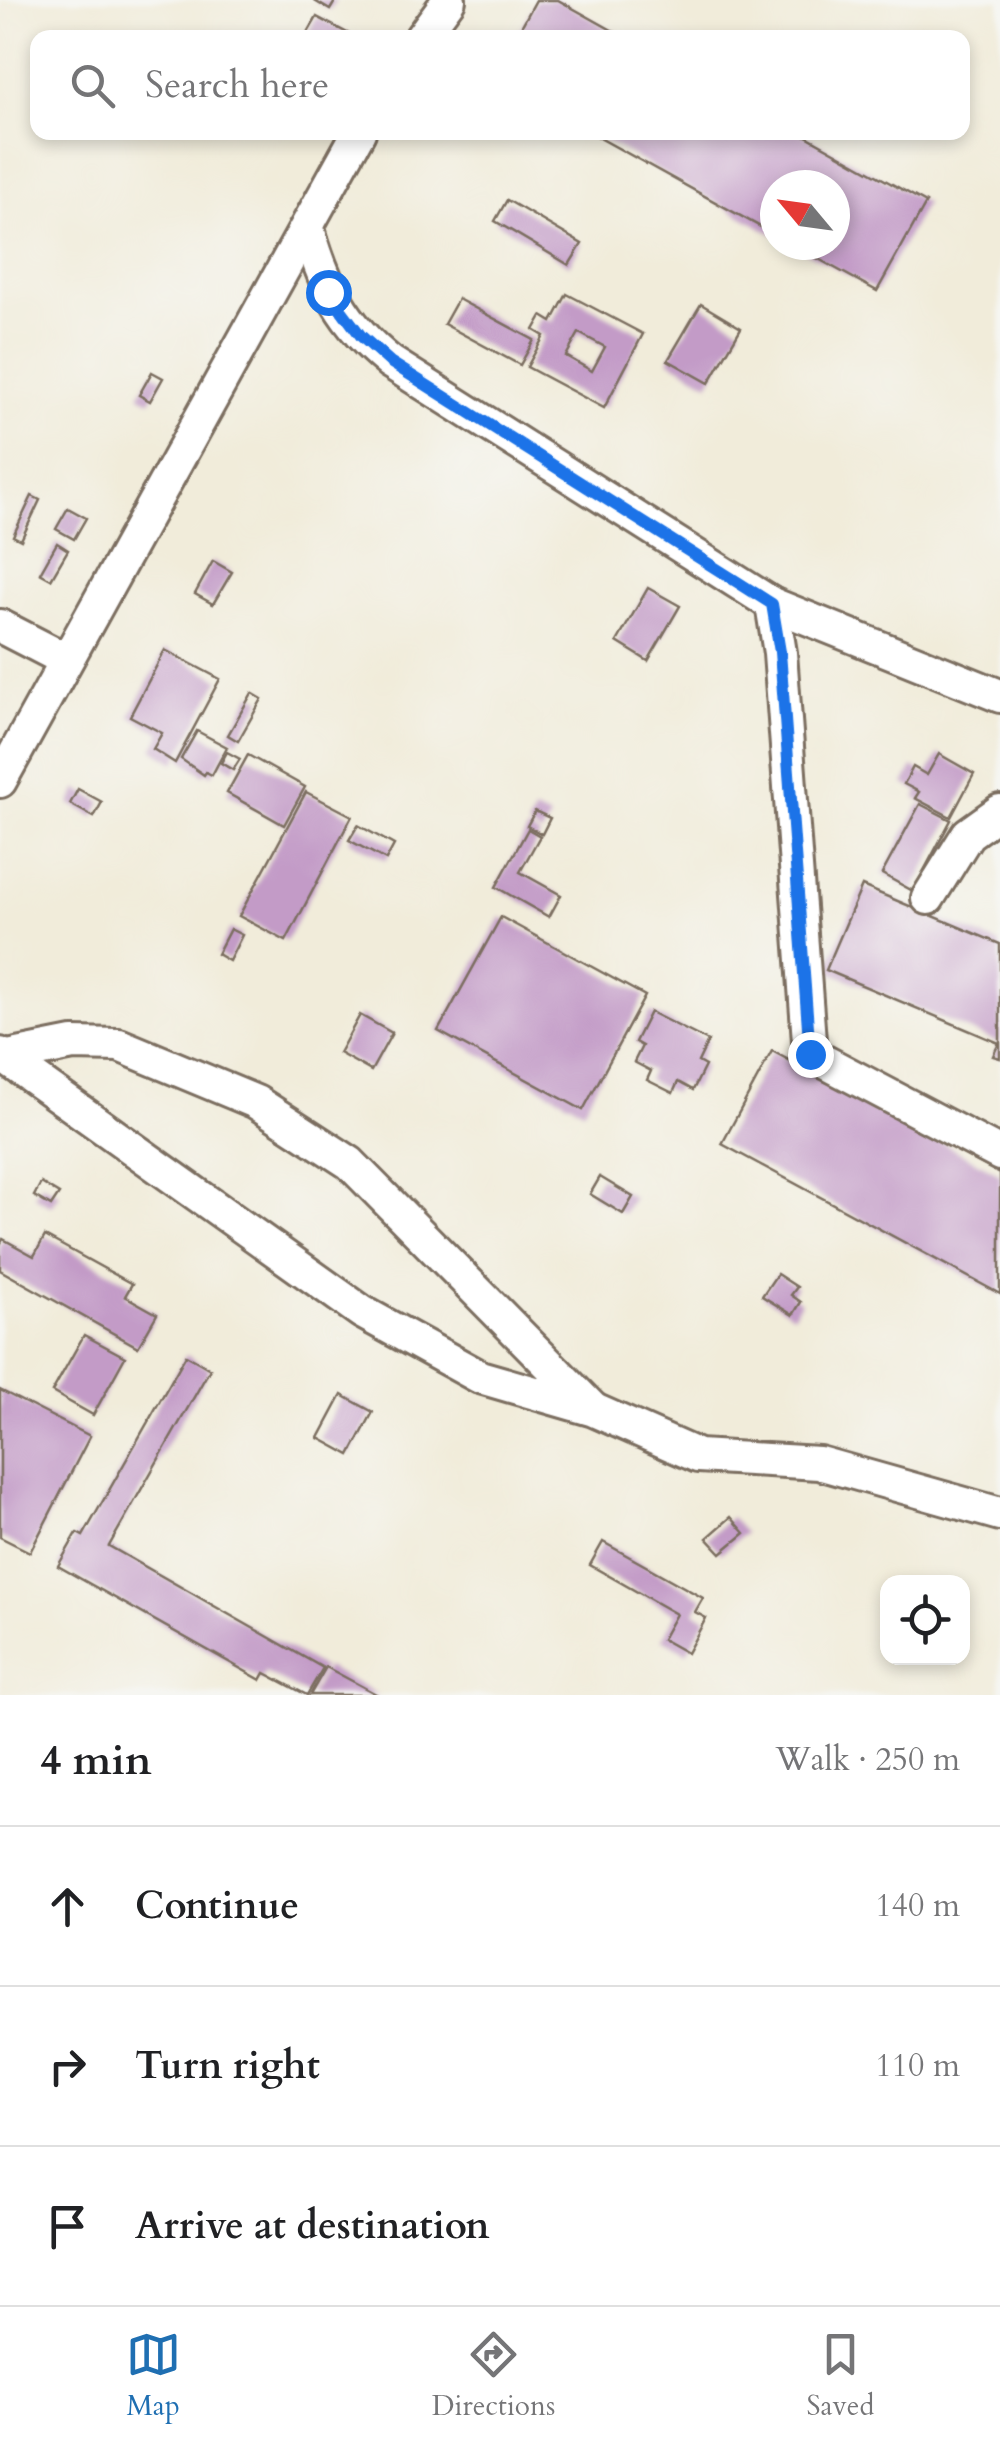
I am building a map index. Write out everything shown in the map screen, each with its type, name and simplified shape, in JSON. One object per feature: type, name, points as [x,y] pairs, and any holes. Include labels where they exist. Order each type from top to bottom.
[{"type":"street","points":[[427,30],[449,0]]},
{"type":"street","points":[[0,780],[355,140]]},
{"type":"street","points":[[308,230],[328,292],[375,350],[772,604],[1000,696]]},
{"type":"street","points":[[772,604],[780,652],[810,1054],[1000,1154]]},
{"type":"street","points":[[0,626],[66,660]]},
{"type":"street","points":[[928,898],[968,834],[1000,811]]},
{"type":"street","points":[[4,1056],[73,1044],[119,1046],[256,1102],[350,1164],[594,1410]]},
{"type":"street","points":[[4,1056],[362,1312],[480,1377],[594,1410],[698,1456],[818,1462],[1000,1514]]},
{"type":"building","points":[[313,0],[336,0],[330,10]]},
{"type":"building","points":[[536,0],[558,0],[612,30],[519,30]]},
{"type":"building","points":[[317,17],[341,30],[309,30]]},
{"type":"building","points":[[603,140],[813,140],[926,203],[877,291],[820,260],[850,260],[850,170],[760,170],[760,227]]},
{"type":"building","points":[[507,200],[582,244],[569,265],[495,221]]},
{"type":"building","points":[[567,294],[643,334],[604,408],[527,367],[544,336],[534,330],[542,316],[552,322]],"holes":[[[579,333],[605,347],[592,371],[566,356]]]},
{"type":"building","points":[[458,299],[534,340],[520,365],[444,324]]},
{"type":"building","points":[[701,304],[741,328],[709,383],[668,360]]},
{"type":"building","points":[[152,372],[163,378],[150,401],[139,395]]},
{"type":"building","points":[[32,496],[40,500],[21,540],[13,536]]},
{"type":"building","points":[[68,508],[86,518],[74,539],[56,529]]},
{"type":"building","points":[[57,543],[68,550],[51,579],[40,573]]},
{"type":"building","points":[[213,561],[232,572],[213,604],[195,594]]},
{"type":"building","points":[[648,588],[680,606],[648,661],[617,642]]},
{"type":"building","points":[[165,650],[220,679],[175,763],[153,749],[162,733],[130,716]]},
{"type":"building","points":[[252,693],[262,699],[238,741],[228,735]]},
{"type":"building","points":[[197,731],[227,747],[212,775],[204,775],[181,759]]},
{"type":"building","points":[[227,752],[240,759],[233,770],[221,763]]},
{"type":"building","points":[[939,754],[974,774],[951,817],[915,798],[919,792],[904,784],[913,767],[927,775]]},
{"type":"building","points":[[248,755],[305,787],[284,825],[227,793]]},
{"type":"building","points":[[78,789],[102,802],[94,817],[70,804]]},
{"type":"building","points":[[306,792],[352,816],[286,941],[239,916]]},
{"type":"building","points":[[920,804],[951,820],[913,891],[882,874]]},
{"type":"building","points":[[535,811],[550,818],[542,834],[527,826]]},
{"type":"building","points":[[358,825],[394,845],[386,860],[349,840]]},
{"type":"building","points":[[528,829],[540,836],[520,872],[561,895],[549,917],[496,887]]},
{"type":"building","points":[[862,886],[1000,944],[1000,1058],[993,1056],[999,1043],[826,970]]},
{"type":"building","points":[[501,917],[645,996],[583,1110],[438,1031]]},
{"type":"building","points":[[230,929],[242,935],[229,961],[217,954]]},
{"type":"building","points":[[650,1012],[708,1041],[698,1062],[705,1066],[693,1090],[678,1082],[673,1093],[647,1080],[651,1071],[634,1062],[642,1046],[635,1042]]},
{"type":"building","points":[[360,1015],[392,1033],[371,1071],[339,1053]]},
{"type":"building","points":[[772,1051],[1000,1174],[1000,1294],[722,1144]]},
{"type":"building","points":[[600,1177],[633,1197],[623,1214],[590,1194]]},
{"type":"building","points":[[41,1183],[59,1194],[51,1206],[34,1196]]},
{"type":"building","points":[[45,1236],[132,1284],[125,1296],[157,1314],[138,1347],[0,1270],[3,1239],[34,1256]]},
{"type":"building","points":[[777,1274],[797,1287],[791,1295],[801,1302],[793,1315],[762,1296]]},
{"type":"building","points":[[84,1335],[125,1357],[93,1415],[52,1392]]},
{"type":"building","points":[[186,1355],[210,1369],[109,1546],[323,1668],[307,1695],[265,1673],[261,1680],[58,1566],[77,1533],[83,1536]]},
{"type":"building","points":[[0,1390],[90,1436],[30,1552],[0,1537]]},
{"type":"building","points":[[342,1395],[373,1412],[350,1455],[319,1438]]},
{"type":"building","points":[[731,1517],[745,1533],[721,1553],[707,1538]]},
{"type":"building","points":[[603,1542],[703,1598],[695,1612],[706,1618],[687,1653],[662,1639],[676,1614],[590,1565]]},
{"type":"building","points":[[326,1667],[378,1695],[310,1695]]},
{"type":"route","points":[[328,292],[361,336],[390,362],[772,604],[780,652],[810,1054]]}]
